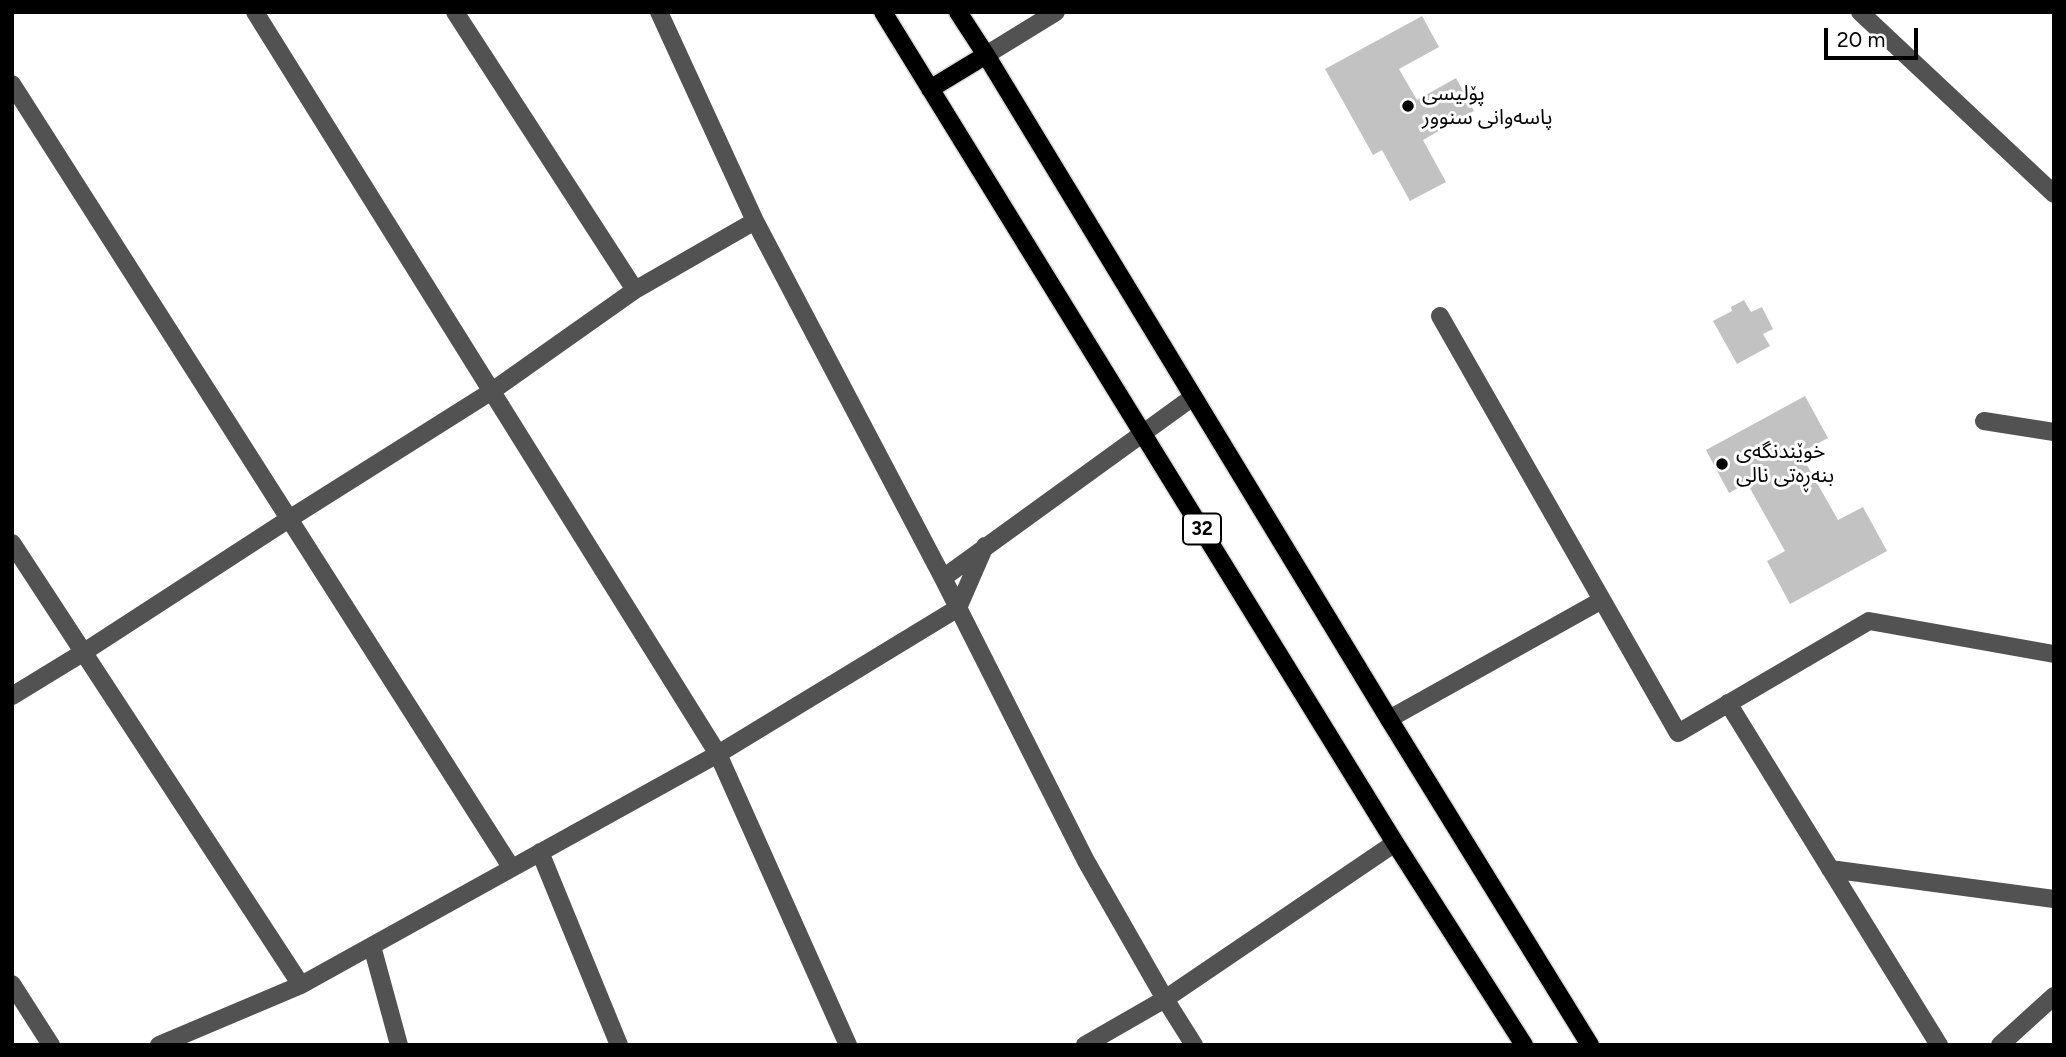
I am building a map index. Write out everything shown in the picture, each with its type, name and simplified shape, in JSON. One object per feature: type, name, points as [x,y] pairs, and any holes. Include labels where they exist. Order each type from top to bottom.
[{"type":"main road","name":"32","points":[[883,12],[1395,843],[1524,1045]]},
{"type":"main road","points":[[958,12],[1590,1045]]},
{"type":"main road","points":[[930,89],[986,55]]},
{"type":"street","points":[[255,12],[718,754],[848,1045]]},
{"type":"street","points":[[455,12],[635,290]]},
{"type":"street","points":[[659,12],[755,221],[943,578],[1086,861],[1165,999],[1195,1045]]},
{"type":"street","points":[[986,55],[1056,12]]},
{"type":"street","points":[[1860,12],[2054,194]]},
{"type":"street","points":[[12,84],[511,867]]},
{"type":"street","points":[[12,696],[492,391],[635,290],[755,221]]},
{"type":"street","points":[[1440,316],[1678,733],[1869,621],[2054,654]]},
{"type":"street","points":[[943,578],[1193,397]]},
{"type":"street","points":[[1984,421],[2054,432]]},
{"type":"street","points":[[12,543],[301,985]]},
{"type":"street","points":[[159,1045],[301,985],[718,754],[958,608],[985,546]]},
{"type":"street","points":[[1389,719],[1602,600]]},
{"type":"street","points":[[1728,703],[1939,1045]]},
{"type":"street","points":[[1085,1045],[1165,999],[1395,843]]},
{"type":"street","points":[[540,852],[619,1045]]},
{"type":"street","points":[[1830,869],[2054,899]]},
{"type":"street","points":[[372,946],[399,1045]]},
{"type":"street","points":[[12,984],[51,1045]]},
{"type":"street","points":[[2000,1045],[2054,996]]},
{"type":"building","name":"پۆلیسی پاسەوانی سنوور","points":[[1422,16],[1439,47],[1399,69],[1417,100],[1456,78],[1474,111],[1423,140],[1446,182],[1410,201],[1382,150],[1373,155],[1325,69]]},
{"type":"building","points":[[1744,300],[1751,312],[1762,307],[1773,329],[1763,334],[1770,346],[1737,364],[1713,321],[1732,311],[1731,307]]},
{"type":"building","points":[[1805,396],[1828,438],[1800,453],[1838,520],[1863,507],[1887,551],[1790,604],[1767,561],[1785,551],[1747,483],[1729,493],[1706,450]]},
{"type":"place","name":"پۆلیسی پاسەوانی سنوور","points":[[1408,106]]},
{"type":"place","name":"خوێندنگەی بنەڕەتی نالی","points":[[1722,464]]}]
